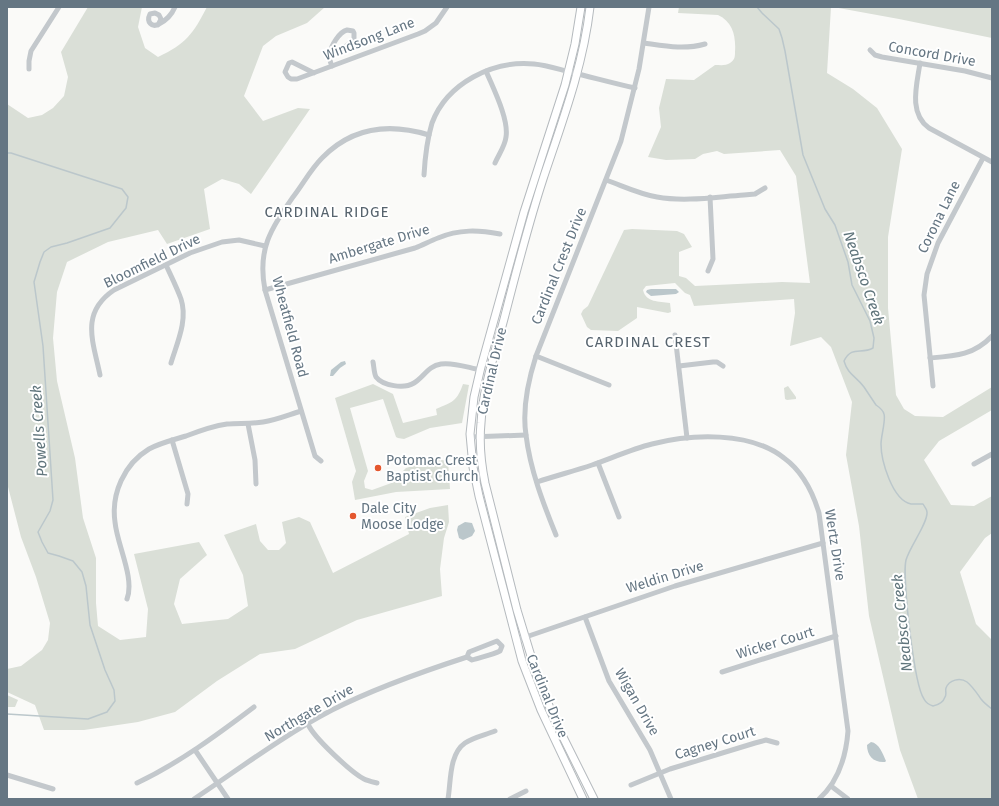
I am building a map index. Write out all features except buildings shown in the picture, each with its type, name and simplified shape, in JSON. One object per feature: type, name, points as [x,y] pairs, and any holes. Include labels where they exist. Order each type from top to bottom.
[{"type":"main road","name":"Cardinal Drive","points":[[581,7],[575,44],[568,72],[555,119],[524,212],[474,397],[470,437],[476,484],[527,675],[541,710],[584,799]]},
{"type":"main road","name":"Cardinal Drive","points":[[590,7],[578,74],[543,180],[517,267],[486,383],[480,436],[485,483],[525,637],[538,679],[550,709],[594,799]]},
{"type":"street","points":[[29,69],[28,61],[31,51],[59,7]]},
{"type":"street","points":[[158,25],[169,17],[175,7]]},
{"type":"street","name":"Windsong Lane","points":[[314,73],[292,62],[289,63],[285,72],[288,77],[294,79],[314,73],[425,31],[436,23],[447,7]]},
{"type":"street","name":"Cardinal Crest Drive","points":[[556,535],[537,482],[528,450],[526,435],[526,400],[528,385],[536,356],[621,141],[635,88],[644,43],[649,7]]},
{"type":"street","points":[[332,48],[341,50],[354,40],[354,33],[350,30],[344,31],[332,48],[329,56],[332,66]]},
{"type":"street","points":[[644,43],[678,48],[688,48],[705,44]]},
{"type":"street","name":"Concord Drive","points":[[870,50],[875,55],[882,57],[965,71],[992,78]]},
{"type":"street","points":[[920,63],[915,100],[917,110],[923,123],[929,128],[992,162]]},
{"type":"street","points":[[424,174],[429,135],[438,113],[450,95],[466,81],[486,71],[502,66],[522,64],[546,66],[635,88]]},
{"type":"street","points":[[486,71],[504,118],[506,129],[504,144],[495,163]]},
{"type":"street","name":"Wheatfield Road","points":[[322,461],[315,456],[266,290],[263,266],[268,239],[279,218],[316,165],[331,149],[340,143],[358,134],[385,128],[398,128],[429,135]]},
{"type":"street","name":"Corona Lane","points":[[933,386],[924,295],[926,274],[938,243],[983,158]]},
{"type":"street","points":[[606,180],[643,194],[656,197],[680,199],[755,194],[765,188]]},
{"type":"street","points":[[708,270],[713,259],[710,197]]},
{"type":"street","name":"Ambergate Drive","points":[[266,290],[415,248],[457,232],[482,230],[500,234]]},
{"type":"street","name":"Bloomfield Drive","points":[[100,374],[91,330],[93,317],[99,304],[108,294],[190,253],[222,242],[239,240],[266,246]]},
{"type":"street","points":[[166,265],[181,299],[184,313],[182,328],[171,363]]},
{"type":"street","points":[[675,335],[687,438]]},
{"type":"street","points":[[930,358],[971,352],[981,346],[992,336]]},
{"type":"street","points":[[536,356],[609,384]]},
{"type":"street","points":[[373,362],[375,375],[377,378],[390,385],[406,386],[418,380],[430,368],[442,364],[450,364],[481,370]]},
{"type":"street","points":[[679,366],[713,362],[717,362],[723,366]]},
{"type":"street","points":[[127,599],[130,583],[115,522],[114,512],[117,492],[123,477],[134,461],[147,450],[172,440],[214,427],[226,424],[265,422],[301,411]]},
{"type":"street","points":[[248,424],[255,460],[256,484]]},
{"type":"street","points":[[470,437],[526,435]]},
{"type":"street","name":"Wertz Drive","points":[[537,482],[652,444],[687,438],[722,437],[760,445],[784,457],[801,475],[812,494],[819,514],[848,731],[843,761],[831,786],[820,799]]},
{"type":"street","points":[[172,440],[188,494],[187,504]]},
{"type":"street","points":[[974,464],[992,454]]},
{"type":"street","points":[[598,463],[619,517]]},
{"type":"street","name":"Weldin Drive","points":[[517,640],[675,586],[823,543]]},
{"type":"street","name":"Wigan Drive","points":[[584,617],[609,681],[650,750],[671,799]]},
{"type":"street","name":"Wicker Court","points":[[722,672],[836,636]]},
{"type":"street","name":"Northgate Drive","points":[[194,799],[330,711],[369,692],[467,657],[469,652],[489,645],[497,640],[502,646],[500,652],[497,653],[492,653],[472,660],[467,657]]},
{"type":"street","points":[[137,782],[154,775],[195,750],[254,708]]},
{"type":"street","points":[[308,724],[313,733],[344,763],[364,779],[377,783]]},
{"type":"street","points":[[448,799],[453,761],[457,751],[470,740],[495,731]]},
{"type":"street","name":"Cagney Court","points":[[630,785],[660,773],[755,743],[766,740],[777,743]]},
{"type":"street","points":[[195,750],[228,799]]},
{"type":"street","points":[[7,775],[53,788]]},
{"type":"street","points":[[831,786],[848,799]]},
{"type":"street","points":[[510,799],[526,791]]},
{"type":"shaded area","points":[[88,7],[142,7],[138,27],[145,48],[158,57],[176,48],[188,37],[207,7],[325,7],[307,23],[276,36],[263,46],[244,96],[263,121],[298,108],[310,109],[251,194],[239,184],[222,179],[204,189],[210,229],[167,244],[158,230],[108,242],[67,262],[57,292],[53,338],[57,381],[75,458],[83,518],[96,558],[96,603],[98,626],[120,640],[146,637],[148,609],[134,554],[199,542],[207,555],[180,579],[174,604],[182,624],[228,619],[248,606],[243,575],[224,535],[256,524],[260,541],[268,550],[279,550],[286,543],[282,522],[299,517],[310,522],[333,573],[409,534],[405,517],[430,508],[448,505],[449,522],[444,538],[440,569],[442,596],[357,620],[295,649],[260,654],[217,681],[175,712],[138,722],[84,730],[44,730],[35,705],[7,692],[7,669],[21,666],[42,650],[48,640],[50,623],[36,577],[21,537],[7,483],[7,104],[28,118],[42,115],[53,108],[64,96],[68,77],[61,52]]},
{"type":"shaded area","points":[[679,7],[831,7],[827,73],[853,89],[877,108],[902,149],[888,237],[888,308],[896,395],[904,409],[915,416],[943,417],[992,387],[992,410],[939,441],[924,460],[951,505],[974,506],[992,496],[992,533],[985,538],[960,572],[976,624],[992,640],[992,799],[918,799],[900,750],[869,616],[859,526],[846,455],[852,402],[831,347],[821,337],[790,346],[795,313],[794,299],[694,306],[690,295],[685,293],[675,283],[646,286],[643,290],[650,299],[670,303],[671,312],[668,313],[637,307],[637,318],[618,331],[591,330],[587,327],[581,314],[588,306],[624,230],[677,231],[684,234],[692,247],[679,252],[679,276],[686,278],[695,286],[782,282],[810,283],[796,176],[780,150],[724,154],[717,151],[703,154],[695,159],[666,160],[648,157],[661,127],[659,108],[666,79],[694,80],[715,65],[728,64],[733,61],[735,56],[734,35],[727,21],[718,15],[678,13]]},
{"type":"shaded area","points":[[833,7],[992,7],[992,38],[899,19]]},
{"type":"shaded area","points":[[676,289],[679,292],[676,294],[651,296],[646,292],[647,290]]},
{"type":"shaded area","points":[[345,361],[346,364],[333,376],[330,376],[331,370],[341,362]]},
{"type":"shaded area","points":[[373,384],[393,394],[403,423],[437,415],[436,409],[447,405],[454,400],[459,394],[463,384],[469,385],[462,423],[430,428],[404,439],[396,437],[383,399],[350,408],[368,471],[364,481],[365,488],[372,490],[397,481],[401,473],[406,468],[436,459],[448,461],[450,489],[396,492],[355,500],[352,482],[356,471],[335,398]]},
{"type":"shaded area","points":[[788,386],[796,399],[785,399],[784,388]]},
{"type":"shaded area","points":[[465,522],[472,523],[475,531],[472,536],[463,540],[459,538],[457,530],[458,526]]},
{"type":"shaded area","points":[[7,695],[18,700],[15,707],[7,707]]},
{"type":"shaded area","points":[[871,742],[876,744],[880,749],[886,761],[885,762],[874,760],[872,758],[867,749],[867,745]]},
{"type":"waterway","name":"Neabsco Creek","points":[[757,7],[779,29],[785,51],[803,155],[825,209],[835,225],[848,262],[852,285],[870,321],[874,338],[873,348],[865,351],[850,353],[844,361],[850,372],[861,383],[883,413],[884,420],[881,441],[883,460],[885,469],[893,487],[904,501],[911,504],[923,504],[927,511],[925,522],[908,554],[905,570],[907,608],[916,674],[920,690],[928,704],[933,706],[943,701],[946,695],[947,685],[955,680],[964,680],[992,709]]},
{"type":"waterway","name":"Neabsco Creek","points":[[981,7],[992,7]]},
{"type":"waterway","name":"Powells Creek","points":[[7,153],[122,189],[128,197],[126,208],[110,228],[51,247],[44,252],[34,282],[43,346],[53,500],[50,511],[38,532],[48,553],[73,561],[82,572],[86,586],[90,625],[105,670],[114,690],[115,701],[107,712],[88,719],[7,714]]},
{"type":"place","name":"Potomac Crest Baptist Church","points":[[378,468]]},
{"type":"place","name":"Dale City Moose Lodge","points":[[353,516]]},
{"type":"district","name":"CARDINAL RIDGE","points":[[327,212]]},
{"type":"district","name":"CARDINAL CREST","points":[[648,342]]}]
